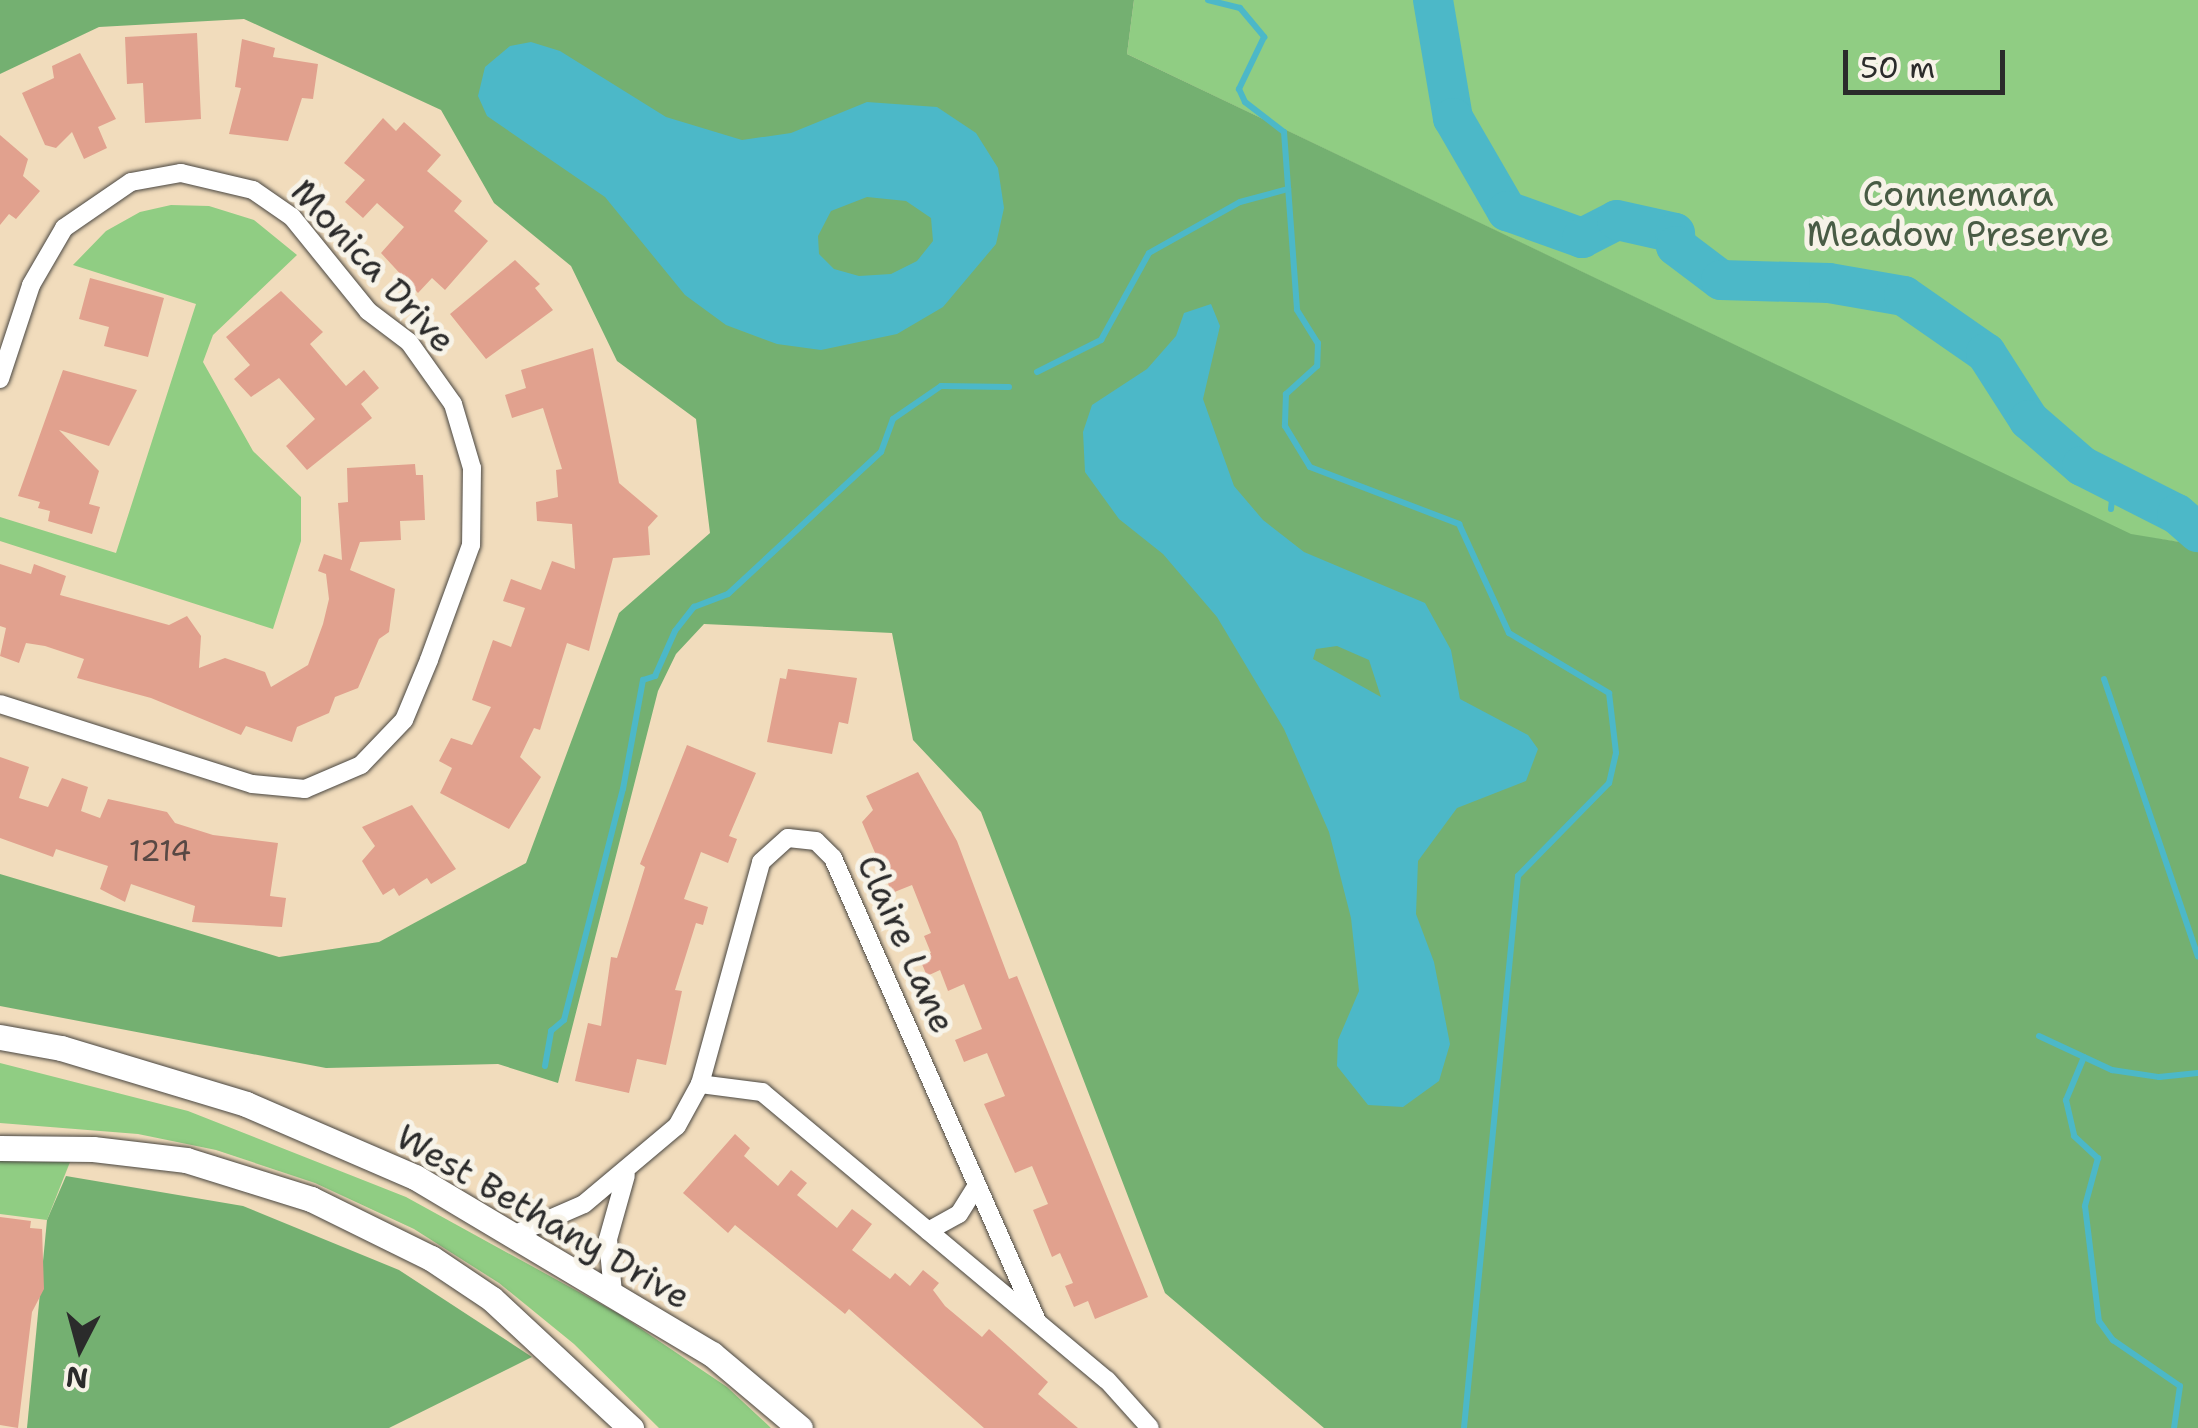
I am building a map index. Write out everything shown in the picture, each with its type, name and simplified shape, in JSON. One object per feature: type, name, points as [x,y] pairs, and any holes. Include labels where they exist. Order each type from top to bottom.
[{"type":"main road","name":"West Bethany Drive","points":[[0,1037],[61,1048],[246,1104],[415,1178],[712,1354],[800,1428]]},
{"type":"main road","points":[[0,1148],[92,1148],[186,1160],[310,1199],[431,1258],[492,1298],[631,1428]]},
{"type":"street","name":"Monica Drive","points":[[0,379],[30,284],[64,228],[132,182],[180,174],[254,190],[292,217],[368,311],[409,342],[453,404],[472,468],[472,545],[404,720],[361,764],[305,789],[252,784],[0,704]]},
{"type":"street","name":"Claire Lane","points":[[513,1234],[551,1222],[626,1174],[677,1126],[700,1084],[762,862],[788,838],[816,841],[833,858],[1037,1321]]},
{"type":"street","name":"Claire Lane","points":[[700,1084],[762,1092],[1037,1321],[1150,1428]]},
{"type":"street","points":[[613,1293],[608,1240],[626,1174]]},
{"type":"street","points":[[928,1230],[959,1214],[977,1184]]},
{"type":"green space","points":[[0,0],[1134,0],[1127,54],[2131,534],[2198,545],[2198,1428],[1324,1428],[1165,1293],[981,812],[913,740],[892,633],[704,624],[676,654],[658,691],[558,1083],[498,1064],[326,1068],[0,1006],[0,874],[279,957],[379,942],[526,863],[619,613],[710,533],[696,419],[617,361],[571,266],[494,203],[441,110],[244,19],[99,27],[0,74]]},
{"type":"green space","name":"Connemara Meadow Preserve","points":[[1134,0],[2198,0],[2198,545],[2131,535],[1127,54]]},
{"type":"green space","points":[[171,205],[209,206],[254,220],[297,255],[213,335],[203,362],[253,451],[301,497],[301,541],[273,629],[0,541],[0,517],[116,553],[196,304],[73,265],[106,231],[140,212]]},
{"type":"green space","points":[[0,1063],[188,1111],[406,1197],[619,1314],[727,1387],[771,1428],[659,1428],[574,1344],[499,1283],[414,1229],[315,1183],[216,1150],[138,1134],[0,1123]]},
{"type":"green space","points":[[0,1161],[70,1162],[47,1220],[0,1214]]},
{"type":"green space","points":[[66,1176],[243,1206],[399,1270],[532,1357],[389,1428],[27,1428],[47,1220]]},
{"type":"water","points":[[531,42],[560,51],[666,117],[742,140],[791,133],[867,102],[937,107],[976,133],[998,168],[1004,208],[996,244],[943,307],[897,334],[821,350],[777,344],[726,325],[685,295],[605,197],[487,116],[478,96],[485,67],[510,46]],"holes":[[[867,197],[906,201],[931,218],[933,241],[917,261],[891,274],[859,276],[834,269],[819,254],[818,236],[831,211]]]},
{"type":"water","points":[[1211,304],[1220,326],[1203,399],[1234,486],[1263,520],[1304,552],[1425,603],[1451,650],[1460,699],[1528,735],[1538,749],[1526,781],[1457,808],[1418,861],[1416,914],[1434,962],[1450,1044],[1439,1081],[1403,1107],[1368,1105],[1337,1066],[1338,1040],[1359,991],[1351,918],[1329,832],[1284,729],[1217,617],[1163,554],[1119,519],[1085,472],[1083,432],[1092,405],[1147,369],[1176,336],[1184,313]],"holes":[[[1337,646],[1369,660],[1381,697],[1313,659],[1316,649]]]},
{"type":"building","points":[[197,33],[201,119],[145,123],[143,83],[127,84],[125,37]]},
{"type":"building","points":[[242,39],[275,48],[273,57],[318,64],[313,99],[302,98],[288,141],[229,134],[241,88],[235,87]]},
{"type":"building","points":[[80,53],[116,119],[98,127],[107,148],[84,159],[72,132],[56,148],[45,145],[22,93],[54,78],[52,66]]},
{"type":"building","points":[[383,118],[396,131],[404,122],[441,155],[427,171],[462,201],[454,211],[488,241],[445,290],[432,278],[418,293],[381,253],[404,227],[377,203],[363,218],[345,202],[365,180],[344,163]]},
{"type":"building","points":[[0,135],[28,159],[23,176],[40,191],[16,219],[9,214],[0,225]]},
{"type":"building","points":[[515,260],[540,284],[535,288],[553,310],[486,359],[450,314]]},
{"type":"building","points":[[90,278],[164,298],[148,357],[104,346],[109,327],[79,319]]},
{"type":"building","points":[[281,291],[323,332],[310,344],[346,386],[364,370],[379,388],[361,404],[372,418],[307,470],[286,446],[315,419],[279,378],[251,397],[234,379],[250,365],[226,337]]},
{"type":"building","points":[[593,348],[619,483],[658,516],[648,527],[650,555],[613,558],[589,651],[567,643],[540,730],[534,728],[520,757],[541,777],[509,829],[440,793],[452,768],[439,761],[451,738],[472,745],[491,707],[472,700],[493,640],[511,647],[525,608],[503,601],[511,579],[541,590],[552,561],[575,569],[572,524],[537,521],[536,502],[558,497],[556,470],[562,469],[543,408],[512,418],[505,395],[526,388],[521,370]]},
{"type":"building","points":[[63,370],[137,390],[109,446],[59,430],[99,471],[89,504],[100,507],[92,534],[48,521],[50,511],[38,508],[40,502],[18,496]]},
{"type":"building","points":[[415,464],[416,475],[423,475],[425,520],[400,521],[401,540],[360,542],[350,570],[395,589],[389,632],[379,639],[358,688],[335,697],[329,713],[297,727],[292,742],[246,726],[241,735],[151,698],[77,678],[84,659],[45,646],[26,643],[19,663],[0,656],[6,628],[0,626],[0,564],[31,574],[34,564],[66,576],[60,595],[169,625],[187,616],[201,636],[199,668],[225,658],[265,672],[271,687],[308,665],[323,624],[329,599],[326,574],[318,571],[324,554],[342,560],[338,503],[348,502],[347,468]]},
{"type":"building","points":[[788,669],[857,678],[848,724],[839,722],[832,754],[767,742],[780,678],[786,679]]},
{"type":"building","points":[[687,745],[756,773],[729,836],[737,839],[728,863],[701,852],[684,899],[708,907],[703,925],[696,923],[675,990],[682,991],[666,1065],[637,1059],[629,1093],[575,1081],[588,1023],[601,1026],[611,957],[617,958],[645,867],[640,864]]},
{"type":"building","points":[[0,757],[29,767],[19,798],[48,807],[62,778],[88,787],[81,811],[100,818],[108,799],[167,812],[175,823],[213,835],[278,843],[270,896],[286,898],[282,927],[192,922],[195,906],[131,884],[125,902],[100,889],[108,866],[56,849],[53,857],[0,838]]},
{"type":"building","points":[[918,772],[957,841],[1009,979],[1017,976],[1148,1297],[1095,1319],[1088,1301],[1074,1307],[1065,1286],[1073,1283],[1060,1253],[1052,1257],[1033,1210],[1048,1204],[1032,1166],[1015,1173],[984,1104],[1005,1096],[987,1053],[964,1062],[955,1040],[982,1029],[964,984],[948,991],[940,970],[927,976],[919,957],[931,953],[924,936],[931,933],[912,885],[892,893],[862,822],[873,810],[866,796]]},
{"type":"building","points":[[412,805],[456,869],[431,884],[427,878],[399,896],[394,888],[383,895],[362,861],[375,846],[362,827]]},
{"type":"building","points":[[735,1134],[750,1148],[744,1156],[778,1186],[791,1170],[807,1183],[797,1195],[837,1228],[852,1209],[872,1224],[852,1250],[890,1279],[895,1273],[910,1286],[923,1270],[939,1283],[933,1290],[945,1306],[982,1337],[989,1329],[1048,1382],[1038,1394],[1078,1428],[984,1428],[849,1309],[845,1314],[735,1225],[728,1233],[683,1193]]},
{"type":"building","points":[[0,1217],[31,1221],[30,1228],[42,1229],[44,1289],[32,1312],[18,1428],[0,1425]]},
{"type":"waterway","points":[[1208,0],[1240,8],[1264,37],[1239,89],[1245,102],[1284,132],[1297,310],[1318,343],[1317,366],[1286,394],[1285,426],[1310,467],[1459,524],[1509,633],[1609,693],[1616,753],[1609,783],[1518,876],[1464,1428]]},
{"type":"waterway","points":[[1433,0],[1453,118],[1507,211],[1582,238],[1617,220],[1675,233],[1676,246],[1721,280],[1829,283],[1904,296],[1986,353],[2029,420],[2082,466],[2177,514],[2198,532]]},
{"type":"waterway","points":[[1037,372],[1101,340],[1149,253],[1240,202],[1288,189]]},
{"type":"waterway","points":[[545,1066],[551,1031],[564,1020],[623,789],[643,680],[655,676],[675,631],[694,607],[728,594],[881,452],[893,419],[941,386],[1009,387]]},
{"type":"waterway","points":[[2111,509],[2114,482]]},
{"type":"waterway","points":[[2104,679],[2198,957]]},
{"type":"waterway","points":[[2039,1036],[2112,1070],[2159,1077],[2198,1073]]},
{"type":"waterway","points":[[2084,1057],[2066,1100],[2074,1136],[2098,1158],[2085,1206],[2099,1321],[2113,1340],[2180,1386],[2174,1428]]}]
